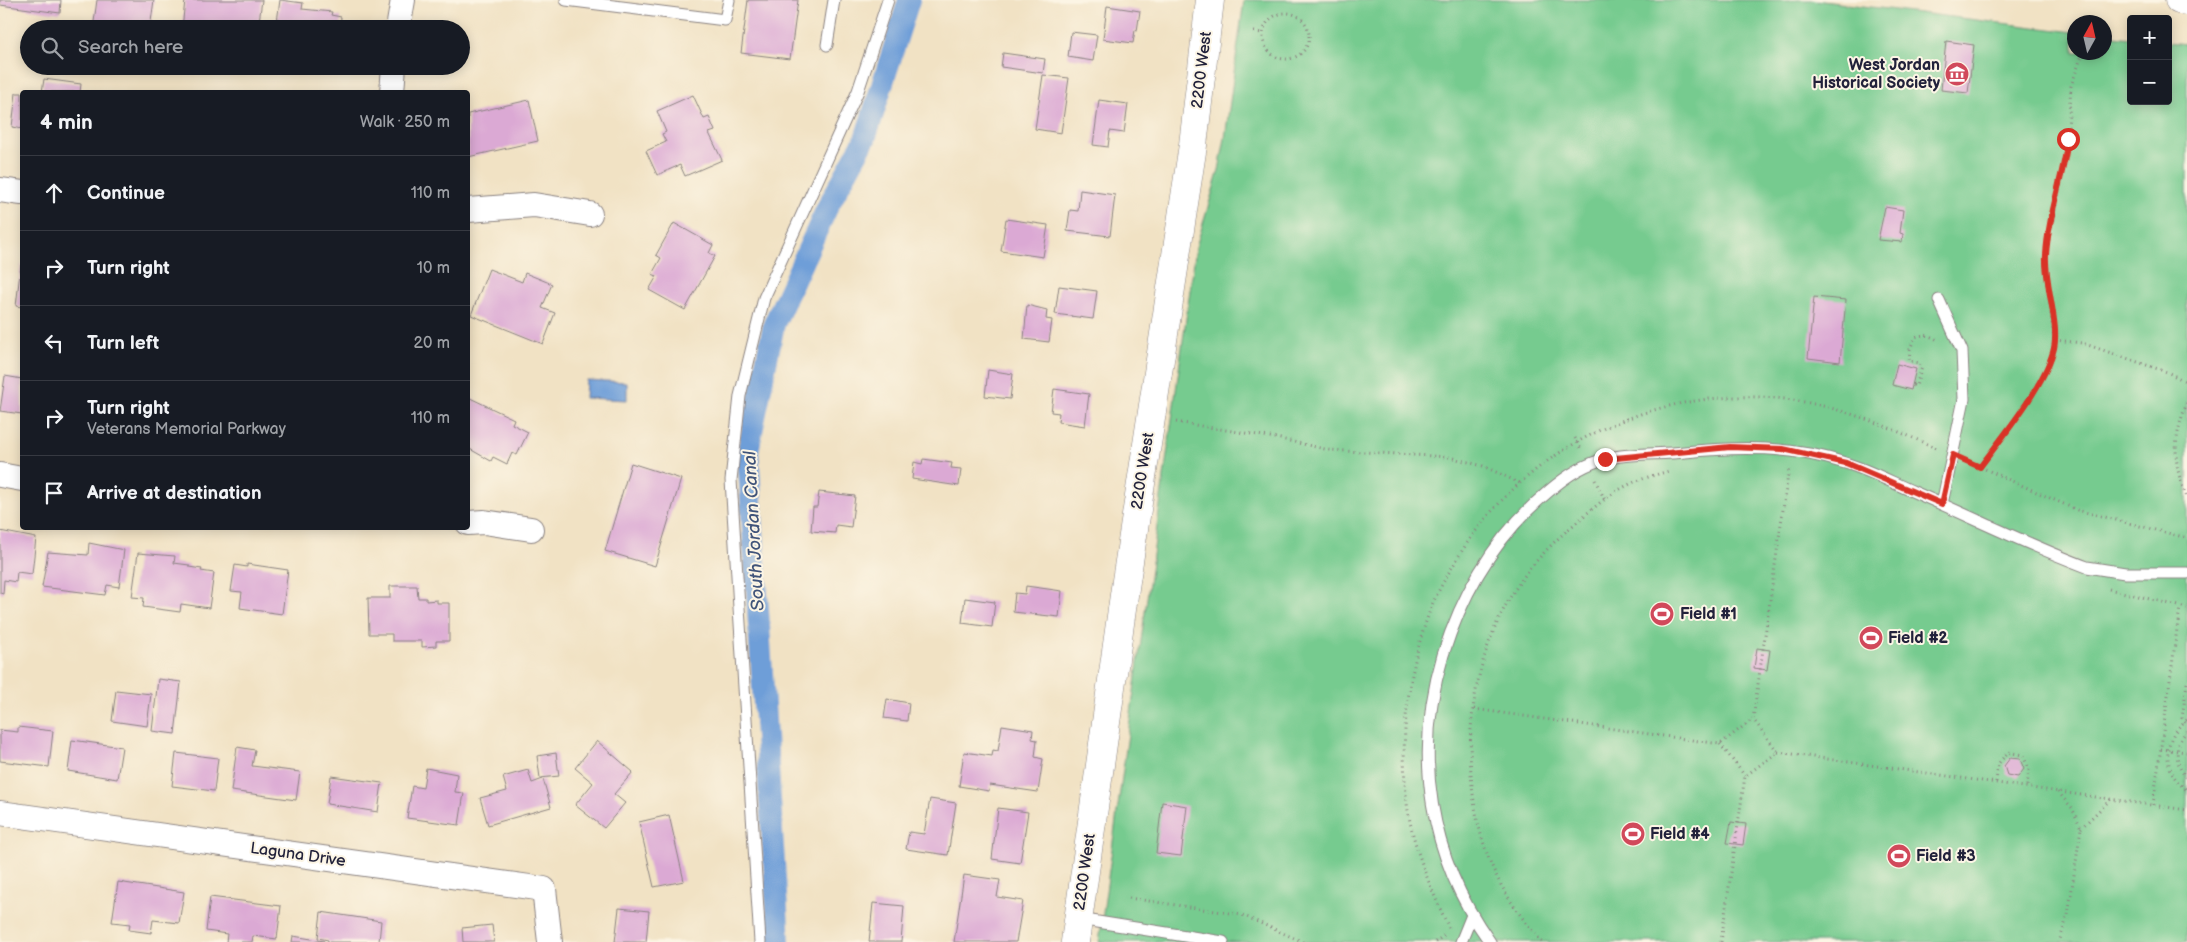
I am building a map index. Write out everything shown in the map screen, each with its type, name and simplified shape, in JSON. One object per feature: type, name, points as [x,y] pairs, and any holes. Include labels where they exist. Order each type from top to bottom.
[{"type":"street","points":[[400,20],[403,0]]},
{"type":"street","name":"2200 West","points":[[1077,931],[1126,581],[1192,145],[1210,0]]},
{"type":"street","points":[[2179,0],[2187,1]]},
{"type":"street","points":[[392,90],[393,75]]},
{"type":"street","points":[[0,190],[20,193]]},
{"type":"street","points":[[470,210],[534,205],[590,214]]},
{"type":"street","points":[[0,476],[20,479]]},
{"type":"street","points":[[470,523],[484,522],[531,529]]},
{"type":"street","name":"Laguna Drive","points":[[0,813],[544,889],[550,942]]},
{"type":"lane","points":[[566,0],[725,20],[729,0]]},
{"type":"lane","points":[[827,45],[834,0]]},
{"type":"lane","points":[[760,942],[731,480],[740,396],[764,298],[858,91],[888,0]]},
{"type":"lane","points":[[1939,300],[1962,351],[1964,399],[1942,504]]},
{"type":"lane","points":[[1490,942],[1472,915],[1442,851],[1428,767],[1433,700],[1452,625],[1470,587],[1491,553],[1516,522],[1540,499],[1563,479],[1588,465],[1605,459],[1730,447],[1783,449],[1846,463],[2087,567],[2125,573],[2187,573]]},
{"type":"lane","points":[[1457,938],[1472,915]]},
{"type":"lane","points":[[1077,931],[1223,942]]},
{"type":"path","points":[[1290,14],[1297,16],[1307,28],[1308,43],[1304,50],[1292,58],[1277,58],[1266,48],[1263,33],[1269,20],[1276,16],[1290,14]]},
{"type":"path","points":[[1254,32],[1263,33]]},
{"type":"path","points":[[1980,467],[2018,415],[2048,366],[2055,340],[2047,283],[2046,252],[2066,156],[2071,86],[2080,60]]},
{"type":"path","points":[[1907,366],[1910,349],[1915,337],[1922,334],[1933,337],[1942,345]]},
{"type":"path","points":[[2055,340],[2082,343],[2167,372],[2187,382]]},
{"type":"path","points":[[1909,361],[1921,365],[1916,386],[1912,385]]},
{"type":"path","points":[[1457,938],[1450,930],[1429,885],[1419,856],[1408,805],[1404,761],[1409,690],[1432,604],[1464,547],[1485,519],[1520,483],[1576,439],[1628,415],[1688,402],[1745,396],[1786,399],[1830,407],[1858,415],[2077,510],[2187,538]]},
{"type":"path","points":[[2187,403],[2179,429],[2175,459],[2187,498]]},
{"type":"path","points":[[1176,422],[1276,438],[1329,450],[1449,457],[1483,466],[1520,483]]},
{"type":"path","points":[[1576,439],[1584,455]]},
{"type":"path","points":[[1780,465],[1796,468]]},
{"type":"path","points":[[1720,744],[1753,719],[1789,466]]},
{"type":"path","points":[[1542,942],[1528,926],[1500,882],[1481,834],[1475,808],[1471,764],[1474,709],[1484,659],[1503,610],[1516,588],[1560,535],[1626,486],[1673,470]]},
{"type":"path","points":[[1592,472],[1605,500]]},
{"type":"path","points":[[2105,588],[2187,608]]},
{"type":"path","points":[[2153,805],[2180,607]]},
{"type":"path","points":[[2187,684],[2182,718],[2186,721],[2187,726]]},
{"type":"path","points":[[1474,709],[1720,744],[1745,776]]},
{"type":"path","points":[[1753,719],[1778,752]]},
{"type":"path","points":[[2186,721],[2174,733],[2168,750],[2171,772],[2176,780],[2187,790]]},
{"type":"path","points":[[2187,731],[2180,741],[2177,751],[2178,764],[2187,778]]},
{"type":"path","points":[[2161,749],[2187,752]]},
{"type":"path","points":[[1721,942],[1745,776],[1778,752],[2187,810]]},
{"type":"path","points":[[1996,782],[1998,764],[2008,752],[2023,755],[2029,769],[2027,786]]},
{"type":"path","points":[[2056,791],[2068,802],[2080,828],[2068,914],[2059,942]]},
{"type":"path","points":[[2080,828],[2111,799]]},
{"type":"path","points":[[1129,898],[1242,915],[1303,942]]},
{"type":"path","points":[[1435,942],[1450,930]]},
{"type":"green space","points":[[1244,0],[1814,0],[2067,31],[2067,60],[2112,60],[2112,36],[2127,38],[2127,105],[2172,105],[2172,42],[2187,44],[2187,942],[1099,942],[1196,247],[1219,170]]},
{"type":"water","points":[[586,380],[627,382],[627,400],[585,398]]},
{"type":"building","points":[[0,0],[61,0],[60,13],[0,5]]},
{"type":"building","points":[[97,0],[154,0],[151,20],[94,20]]},
{"type":"building","points":[[185,0],[262,0],[259,20],[183,20]]},
{"type":"building","points":[[280,0],[303,3],[302,9],[332,12],[331,15],[341,17],[341,20],[277,20]]},
{"type":"building","points":[[748,0],[798,0],[790,59],[741,53]]},
{"type":"building","points":[[1107,6],[1140,11],[1133,43],[1103,39]]},
{"type":"building","points":[[1071,32],[1097,35],[1093,61],[1068,57]]},
{"type":"building","name":"West Jordan Historical Society","points":[[1946,41],[1974,45],[1968,93],[1941,90]]},
{"type":"building","points":[[1003,53],[1045,59],[1043,73],[1001,67]]},
{"type":"building","points":[[1043,75],[1069,78],[1061,133],[1035,129]]},
{"type":"building","points":[[44,79],[81,84],[80,90],[42,90]]},
{"type":"building","points":[[16,93],[20,93],[20,129],[12,127]]},
{"type":"building","points":[[693,95],[704,119],[709,117],[715,131],[709,133],[722,160],[685,176],[680,165],[657,175],[646,151],[666,142],[662,134],[666,132],[657,111]]},
{"type":"building","points":[[529,100],[538,141],[470,157],[470,114]]},
{"type":"building","points":[[1099,100],[1128,104],[1124,133],[1110,131],[1108,147],[1093,145]]},
{"type":"building","points":[[1080,190],[1115,195],[1110,236],[1067,231],[1070,210],[1078,211]]},
{"type":"building","points":[[1885,207],[1903,210],[1900,233],[1903,234],[1902,242],[1878,240]]},
{"type":"building","points":[[1006,219],[1048,225],[1043,257],[1001,251]]},
{"type":"building","points":[[674,223],[713,245],[709,253],[715,256],[685,310],[649,290],[657,276],[652,274],[661,258],[656,255]]},
{"type":"building","points":[[489,269],[522,282],[525,273],[552,284],[542,308],[555,313],[543,344],[471,315]]},
{"type":"building","points":[[20,273],[20,307],[16,306]]},
{"type":"building","points":[[1059,286],[1097,291],[1093,319],[1055,314]]},
{"type":"building","points":[[1814,297],[1846,300],[1840,362],[1808,358]]},
{"type":"building","points":[[1027,305],[1047,310],[1046,319],[1052,320],[1049,342],[1024,339]]},
{"type":"building","points":[[1897,364],[1916,369],[1911,390],[1892,385]]},
{"type":"building","points":[[988,370],[1013,374],[1010,399],[985,396]]},
{"type":"building","points":[[5,376],[20,379],[20,414],[0,411]]},
{"type":"building","points":[[1054,389],[1089,394],[1085,426],[1058,422],[1059,413],[1051,412]]},
{"type":"building","points":[[470,398],[514,419],[512,424],[528,432],[517,455],[512,453],[507,464],[493,457],[491,461],[470,449]]},
{"type":"building","points":[[923,459],[952,463],[951,468],[961,469],[959,486],[912,479],[914,462],[922,464]]},
{"type":"building","points":[[631,463],[681,479],[655,566],[605,551]]},
{"type":"building","points":[[819,492],[855,496],[851,527],[836,525],[835,533],[811,531],[813,507],[817,507]]},
{"type":"building","points":[[0,531],[36,538],[32,574],[17,572],[16,582],[4,580],[3,594],[0,593]]},
{"type":"building","points":[[89,543],[124,550],[119,587],[107,585],[105,595],[42,587],[48,552],[88,555]]},
{"type":"building","points":[[138,553],[175,556],[174,563],[189,565],[189,567],[202,569],[201,571],[214,573],[209,608],[181,604],[180,612],[143,607],[144,598],[132,597]]},
{"type":"building","points":[[247,564],[288,570],[282,614],[240,608],[242,592],[231,591],[235,565],[247,567]]},
{"type":"building","points":[[390,586],[417,586],[418,598],[426,598],[426,601],[437,600],[437,603],[449,603],[449,641],[436,641],[436,646],[422,647],[422,641],[392,641],[392,634],[369,634],[368,598],[390,598]]},
{"type":"building","points":[[1026,586],[1062,591],[1059,617],[1013,612],[1015,593],[1025,594]]},
{"type":"building","points":[[965,598],[995,602],[992,627],[962,623]]},
{"type":"building","points":[[1757,648],[1770,650],[1767,670],[1754,668]]},
{"type":"building","points":[[158,679],[181,682],[175,734],[152,731]]},
{"type":"building","points":[[116,690],[151,694],[147,726],[112,721]]},
{"type":"building","points":[[887,699],[909,703],[907,721],[884,718]]},
{"type":"building","points":[[1002,725],[1033,730],[1032,739],[1037,740],[1035,757],[1043,759],[1038,792],[990,785],[989,791],[959,786],[964,752],[992,756],[993,750],[998,751]]},
{"type":"building","points":[[18,727],[53,731],[49,767],[0,761],[0,730],[18,732]]},
{"type":"building","points":[[72,740],[122,747],[117,779],[68,771]]},
{"type":"building","points":[[597,741],[633,772],[614,794],[625,803],[604,828],[575,805],[593,783],[575,768]]},
{"type":"building","points":[[237,747],[255,750],[252,766],[300,772],[296,800],[231,791]]},
{"type":"building","points":[[176,753],[218,758],[214,791],[172,786]]},
{"type":"building","points":[[556,753],[559,776],[540,778],[537,756]]},
{"type":"building","points":[[2010,758],[2020,759],[2024,769],[2018,777],[2007,775],[2004,766]]},
{"type":"building","points":[[426,768],[457,774],[455,792],[464,793],[459,825],[407,818],[412,786],[423,788]]},
{"type":"building","points":[[528,770],[532,783],[543,779],[551,807],[488,825],[480,798],[507,791],[503,777]]},
{"type":"building","points":[[331,776],[382,783],[378,812],[327,804]]},
{"type":"building","points":[[930,799],[956,803],[948,855],[906,849],[909,832],[924,834]]},
{"type":"building","points":[[1162,802],[1187,806],[1181,856],[1156,853]]},
{"type":"building","points":[[998,808],[1028,812],[1020,863],[992,859]]},
{"type":"building","points":[[669,815],[684,881],[654,887],[639,822]]},
{"type":"building","points":[[1731,822],[1746,824],[1743,845],[1727,843]]},
{"type":"building","points":[[964,875],[1000,880],[997,897],[1023,901],[1016,942],[954,942]]},
{"type":"building","points":[[118,882],[184,892],[179,923],[153,920],[151,933],[129,930],[130,924],[112,922]]},
{"type":"building","points":[[210,897],[281,906],[277,939],[253,936],[252,942],[226,942],[227,934],[206,931]]},
{"type":"building","points":[[873,903],[904,906],[901,942],[869,942]]},
{"type":"building","points":[[619,908],[649,911],[646,942],[615,942]]},
{"type":"building","points":[[321,912],[381,921],[379,942],[328,942],[328,940],[318,938]]},
{"type":"building","points":[[492,925],[494,942],[463,942],[462,928]]},
{"type":"building","points":[[293,936],[324,941],[324,942],[292,942]]},
{"type":"waterway","name":"South Jordan Canal","points":[[779,942],[748,451],[774,324],[828,206],[865,139],[909,0]]},
{"type":"place","name":"West Jordan Historical Society","points":[[1957,74]]},
{"type":"place","name":"Field #1","points":[[1662,614]]},
{"type":"place","name":"Field #2","points":[[1871,638]]},
{"type":"place","name":"Field #4","points":[[1633,834]]},
{"type":"place","name":"Field #3","points":[[1899,856]]},
{"type":"route","points":[[1605,459],[1620,456],[1668,454],[1730,447],[1783,449],[1846,463],[1942,504],[1953,455],[1980,467],[2018,415],[2048,366],[2053,352],[2055,340],[2047,283],[2046,252],[2068,139]]}]
